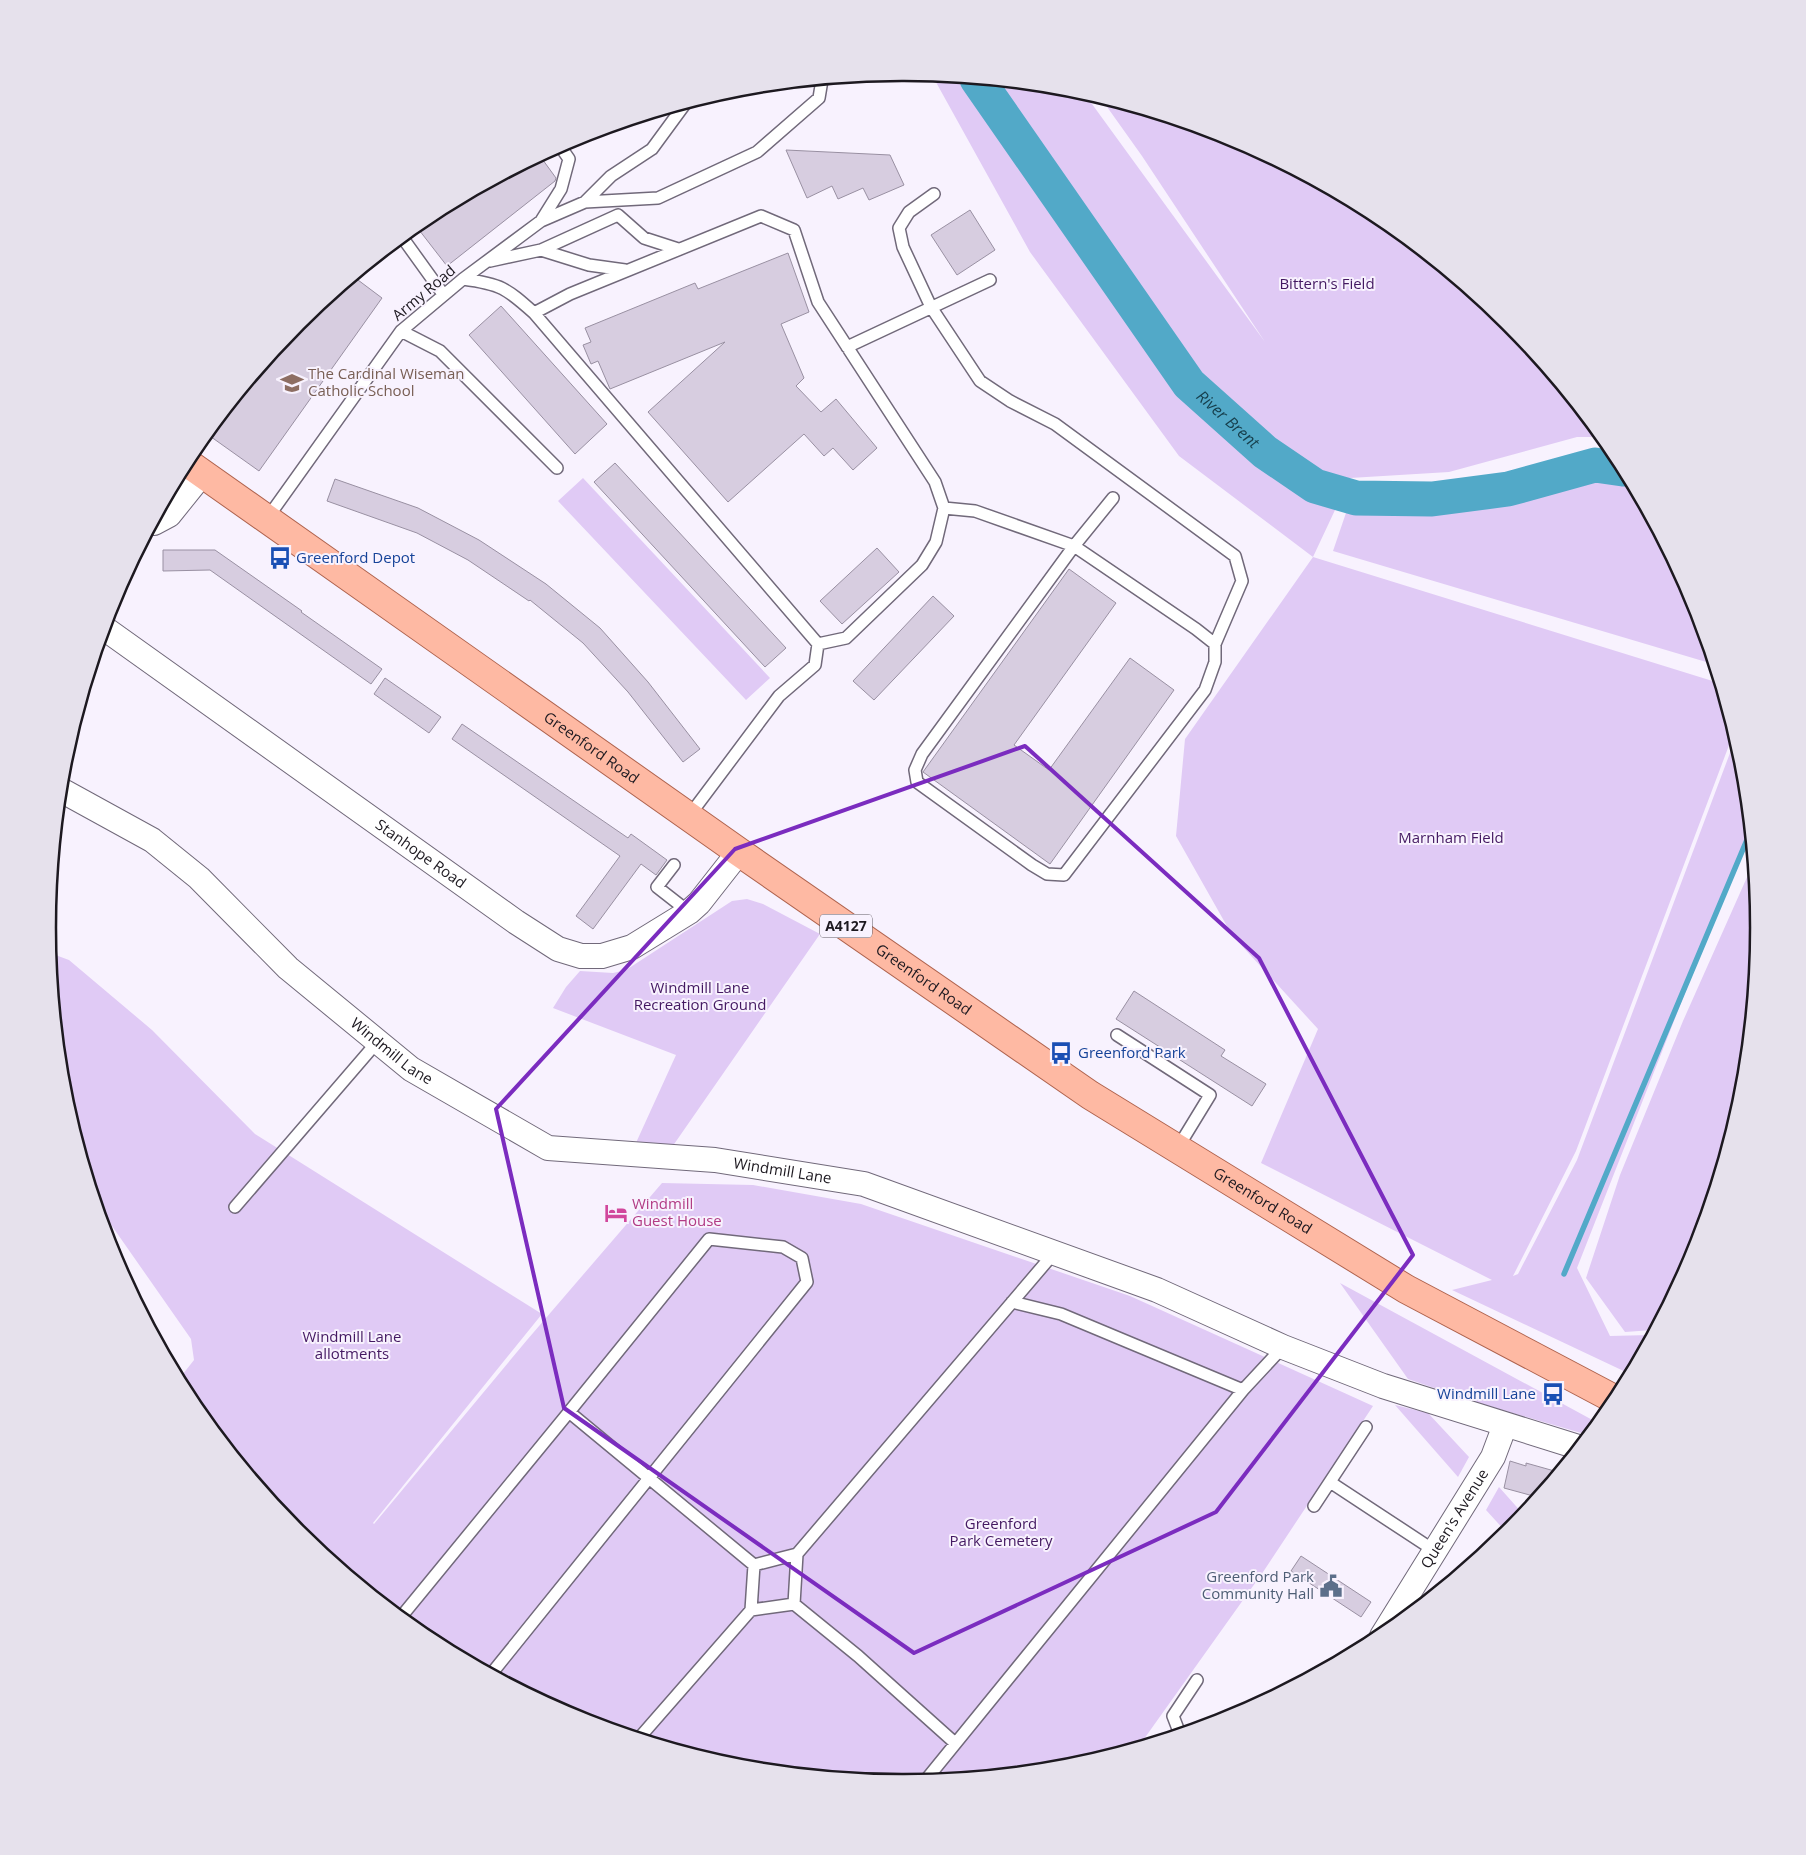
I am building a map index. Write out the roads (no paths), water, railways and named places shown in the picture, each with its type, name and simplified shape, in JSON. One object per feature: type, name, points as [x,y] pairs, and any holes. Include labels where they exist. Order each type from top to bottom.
[{"type":"main road","name":"Greenford Road","points":[[194,468],[740,852],[1090,1095],[1406,1289],[1608,1396]]},
{"type":"street","points":[[162,519],[169,515],[194,468]]},
{"type":"street","name":"Stanhope Road","points":[[110,632],[516,922],[558,949],[580,956],[602,956],[632,947],[699,903],[740,852]]},
{"type":"street","name":"Windmill Lane","points":[[67,793],[152,840],[199,878],[288,968],[411,1069],[548,1148],[715,1160],[864,1184],[1157,1290],[1283,1347],[1383,1386],[1573,1445]]},
{"type":"street","name":"Queen's Avenue","points":[[1394,1616],[1492,1457],[1505,1425]]},
{"type":"lane","points":[[585,202],[658,198],[757,152],[820,98],[821,85]]},
{"type":"lane","points":[[585,202],[611,176],[652,149],[680,111]]},
{"type":"lane","points":[[541,221],[561,189],[569,159],[564,152]]},
{"type":"lane","points":[[934,194],[909,212],[899,228],[903,247],[931,307],[980,381],[1010,401],[1055,424],[1235,556],[1242,580],[1214,644],[1215,662],[1205,690],[1064,875],[1047,874],[917,782],[915,770],[922,754],[1074,546],[1113,498]]},
{"type":"lane","name":"Army Road","points":[[266,520],[401,331],[443,294],[541,221],[585,202]]},
{"type":"lane","points":[[488,261],[541,250],[618,215],[644,238],[678,249]]},
{"type":"lane","points":[[534,313],[570,294],[761,216],[794,230],[818,302],[934,482],[944,508],[936,542],[922,565],[846,638],[818,644]]},
{"type":"lane","points":[[406,243],[443,294]]},
{"type":"lane","points":[[541,250],[589,265],[627,270]]},
{"type":"lane","points":[[463,279],[490,282],[508,290],[534,313],[818,644],[815,665],[779,696],[689,816]]},
{"type":"lane","points":[[847,347],[990,280]]},
{"type":"lane","points":[[401,331],[440,351],[557,468]]},
{"type":"lane","points":[[944,508],[975,511],[1074,546],[1196,628],[1214,644]]},
{"type":"lane","points":[[674,865],[657,887],[688,912]]},
{"type":"lane","points":[[1117,1036],[1210,1095],[1177,1149]]},
{"type":"lane","points":[[235,1207],[378,1041]]},
{"type":"lane","points":[[405,1612],[709,1239],[783,1247],[802,1258],[807,1282],[495,1669]]},
{"type":"lane","points":[[754,1565],[797,1554],[1054,1253]]},
{"type":"lane","points":[[1012,1302],[1061,1314],[1243,1390]]},
{"type":"lane","points":[[931,1773],[1243,1390],[1283,1347]]},
{"type":"lane","points":[[569,1412],[754,1565]]},
{"type":"lane","points":[[1314,1506],[1366,1427]]},
{"type":"lane","points":[[1330,1482],[1435,1551]]},
{"type":"lane","points":[[794,1604],[797,1554]]},
{"type":"lane","points":[[644,1733],[751,1610],[754,1565]]},
{"type":"lane","points":[[751,1610],[794,1604],[858,1656],[955,1743]]},
{"type":"lane","points":[[1178,1728],[1173,1716],[1197,1680]]},
{"type":"waterway","name":"River Brent","points":[[981,85],[1189,384],[1265,452],[1315,486],[1356,498],[1432,499],[1508,489],[1595,465],[1614,468]]},
{"type":"waterway","points":[[1564,1274],[1745,844]]},
{"type":"place","name":"The Cardinal Wiseman Catholic School","points":[[292,383]]},
{"type":"place","name":"Greenford Depot","points":[[280,558]]},
{"type":"place","name":"Greenford Park","points":[[1061,1053]]},
{"type":"place","name":"Windmill Guest House","points":[[616,1213]]},
{"type":"place","name":"Windmill Lane","points":[[1553,1394]]},
{"type":"place","name":"Greenford Park Community Hall","points":[[1331,1586]]},
{"type":"park label","name":"Bittern's Field","points":[[1327,284]]},
{"type":"park label","name":"Marnham Field","points":[[1451,838]]},
{"type":"park label","name":"Windmill Lane Recreation Ground","points":[[700,996]]},
{"type":"park label","name":"Windmill Lane allotments","points":[[352,1346]]},
{"type":"park label","name":"Greenford Park Cemetery","points":[[1001,1532]]}]
